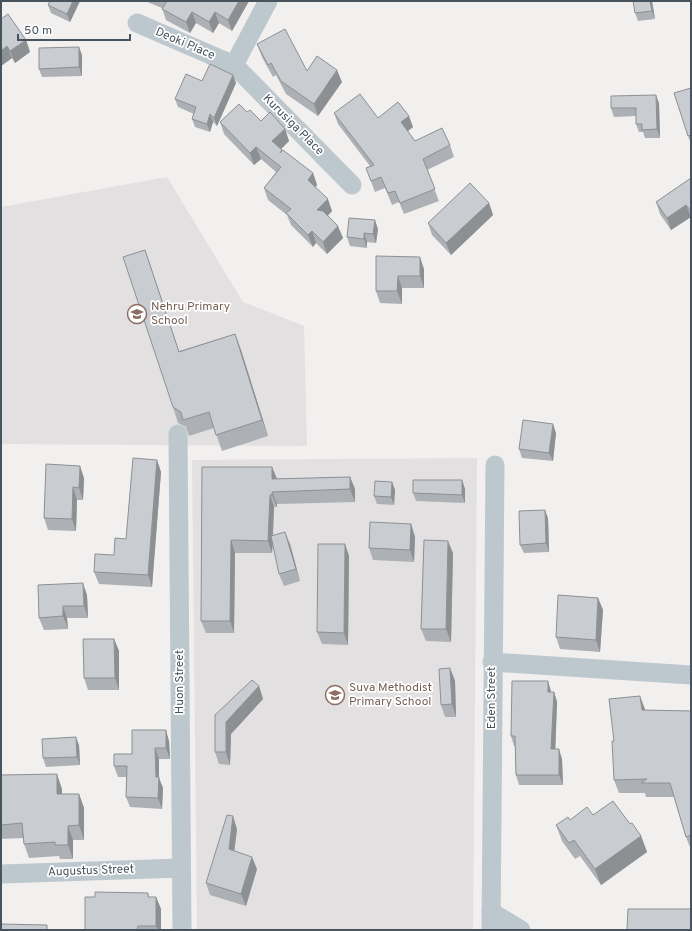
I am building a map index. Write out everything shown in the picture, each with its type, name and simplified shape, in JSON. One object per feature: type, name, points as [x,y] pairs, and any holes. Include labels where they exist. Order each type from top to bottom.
[{"type":"street","points":[[234,65],[268,1]]},
{"type":"street","name":"Deoki Place","points":[[137,23],[234,65]]},
{"type":"street","name":"Kurusiga Place","points":[[234,65],[352,185]]},
{"type":"street","name":"Huon Street","points":[[178,434],[182,930]]},
{"type":"street","name":"Eden Street","points":[[491,921],[492,662],[495,465]]},
{"type":"street","points":[[492,662],[691,675]]},
{"type":"street","name":"Augustus Street","points":[[1,874],[181,868]]},
{"type":"street","points":[[491,921],[522,930]]},
{"type":"shaded area","name":"Nehru Primary School","points":[[167,177],[243,302],[304,326],[307,446],[1,444],[1,207]]},
{"type":"shaded area","name":"Suva Methodist Primary School","points":[[477,458],[473,930],[197,930],[192,460]]},
{"type":"building","points":[[50,1],[73,1],[67,14],[48,5]]},
{"type":"building","points":[[167,1],[239,1],[228,20],[215,12],[209,22],[192,12],[186,22],[162,9]]},
{"type":"building","points":[[633,1],[650,1],[652,11],[635,13]]},
{"type":"building","points":[[8,14],[26,40],[10,51],[7,46],[1,51],[1,19]]},
{"type":"building","points":[[285,29],[307,71],[317,56],[337,70],[314,104],[281,81],[271,63],[268,65],[257,44]]},
{"type":"building","points":[[79,47],[79,67],[39,69],[39,48]]},
{"type":"building","points":[[210,64],[233,75],[214,118],[210,114],[207,124],[192,119],[196,107],[175,99],[186,74],[202,81]]},
{"type":"building","points":[[691,88],[691,135],[688,136],[674,93]]},
{"type":"building","points":[[360,94],[378,118],[398,102],[409,116],[401,122],[415,141],[442,128],[450,145],[423,159],[435,189],[400,203],[395,191],[388,193],[381,177],[371,181],[366,168],[374,165],[334,113]]},
{"type":"building","points":[[656,95],[657,129],[642,130],[642,124],[636,124],[636,108],[611,108],[611,96]]},
{"type":"building","points":[[239,104],[247,112],[250,110],[261,121],[270,112],[285,129],[272,141],[282,150],[280,153],[283,150],[313,173],[308,180],[328,199],[317,210],[323,211],[338,226],[323,242],[312,231],[308,235],[286,213],[291,209],[264,188],[281,167],[256,147],[250,153],[220,122]]},
{"type":"building","points":[[691,178],[691,211],[686,205],[667,218],[656,202]]},
{"type":"building","points":[[470,183],[489,203],[446,243],[428,223]]},
{"type":"building","points":[[349,218],[375,220],[373,234],[364,233],[364,239],[347,237]]},
{"type":"building","points":[[145,250],[179,352],[235,334],[262,420],[216,435],[209,412],[183,420],[181,412],[173,407],[123,257]]},
{"type":"building","points":[[376,256],[420,257],[420,276],[398,276],[397,291],[376,291]]},
{"type":"building","points":[[523,420],[553,424],[549,453],[519,449]]},
{"type":"building","points":[[133,458],[157,460],[148,575],[94,572],[95,554],[114,555],[115,538],[126,539]]},
{"type":"building","points":[[46,464],[80,466],[79,488],[73,487],[72,519],[44,518]]},
{"type":"building","points":[[202,467],[272,467],[272,479],[350,477],[350,489],[272,492],[272,495],[270,495],[268,541],[231,540],[230,621],[201,621]]},
{"type":"building","points":[[413,480],[462,480],[462,495],[413,493]]},
{"type":"building","points":[[375,481],[392,482],[391,497],[374,496]]},
{"type":"building","points":[[545,510],[546,543],[520,545],[519,511]]},
{"type":"building","points":[[370,522],[411,524],[410,550],[369,548]]},
{"type":"building","points":[[285,532],[296,569],[279,574],[271,536]]},
{"type":"building","points":[[424,540],[448,541],[446,629],[421,629]]},
{"type":"building","points":[[318,544],[345,544],[344,633],[317,632]]},
{"type":"building","points":[[83,583],[84,606],[63,606],[63,616],[39,618],[38,585]]},
{"type":"building","points":[[558,595],[598,598],[596,640],[556,637]]},
{"type":"building","points":[[83,639],[114,639],[115,678],[84,678]]},
{"type":"building","points":[[450,668],[452,704],[441,705],[439,669]]},
{"type":"building","points":[[252,680],[259,686],[226,722],[226,752],[215,752],[215,715]]},
{"type":"building","points":[[512,681],[548,681],[548,692],[554,692],[551,749],[559,749],[559,775],[516,775],[515,736],[511,736]]},
{"type":"building","points":[[640,696],[642,710],[691,711],[691,835],[686,837],[670,783],[641,783],[647,779],[614,780],[612,741],[614,741],[609,699]]},
{"type":"building","points":[[132,730],[166,730],[166,748],[155,748],[156,777],[159,777],[158,798],[126,797],[127,766],[114,766],[114,754],[132,754]]},
{"type":"building","points":[[76,737],[77,757],[43,758],[42,739]]},
{"type":"building","points":[[57,774],[57,794],[79,794],[79,825],[68,826],[68,845],[55,845],[55,842],[24,844],[22,823],[1,825],[1,775]]},
{"type":"building","points":[[613,801],[641,836],[595,869],[574,840],[569,843],[556,825],[568,817],[570,820],[587,807],[593,815]]},
{"type":"building","points":[[227,815],[233,816],[229,849],[252,857],[241,894],[206,883]]},
{"type":"building","points":[[95,892],[148,893],[148,897],[156,897],[156,926],[138,926],[137,930],[85,930],[85,897],[95,897]]},
{"type":"building","points":[[628,909],[691,909],[691,930],[627,930]]},
{"type":"building","points":[[1,924],[47,925],[47,930],[1,930]]},
{"type":"place","name":"Nehru Primary School","points":[[137,314]]},
{"type":"place","name":"Suva Methodist Primary School","points":[[335,695]]}]
